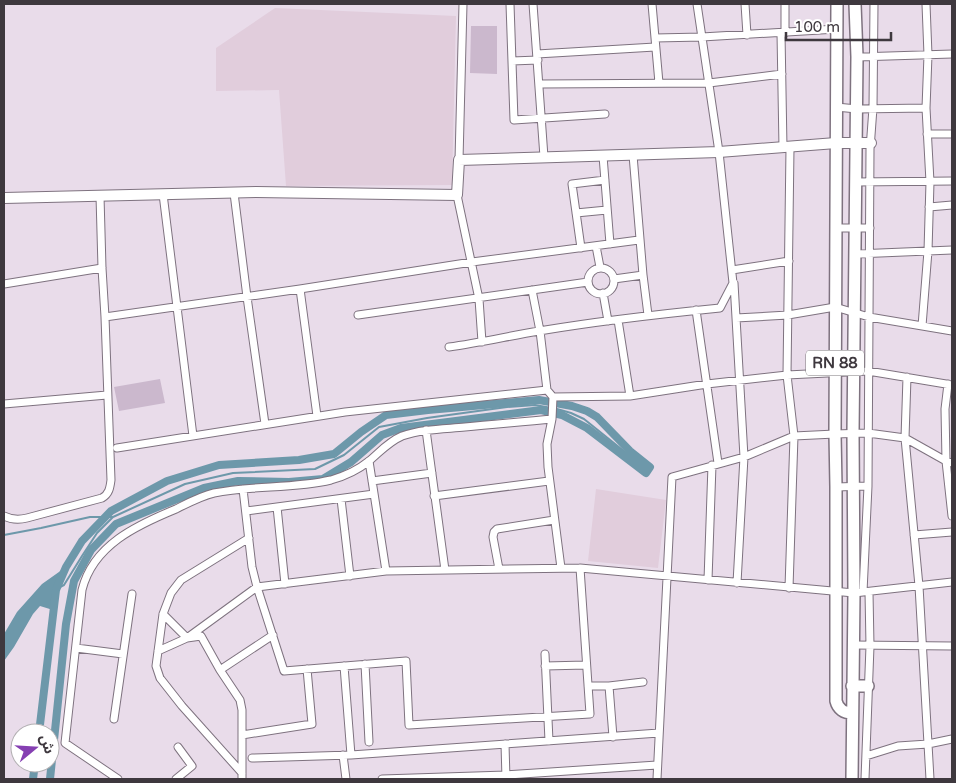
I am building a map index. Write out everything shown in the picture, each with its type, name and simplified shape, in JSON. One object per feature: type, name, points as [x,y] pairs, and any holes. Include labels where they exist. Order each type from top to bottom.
[{"type":"main road","name":"RN 88","points":[[838,4],[835,307],[836,701],[839,708],[845,712],[852,713]]},
{"type":"main road","points":[[852,779],[853,645],[862,592],[854,519],[857,57],[855,4]]},
{"type":"main road","points":[[837,27],[856,23]]},
{"type":"main road","points":[[854,519],[866,519]]},
{"type":"main road","points":[[852,686],[868,686]]},
{"type":"street","points":[[463,4],[457,195],[479,298],[482,342]]},
{"type":"street","points":[[510,4],[514,120],[605,114]]},
{"type":"street","points":[[533,4],[544,157]]},
{"type":"street","points":[[652,4],[659,83]]},
{"type":"street","points":[[697,4],[719,152],[734,283],[744,457],[737,583]]},
{"type":"street","points":[[745,4],[747,35]]},
{"type":"street","points":[[785,4],[782,74],[789,261],[787,375],[794,436],[789,588]]},
{"type":"street","points":[[865,779],[870,646],[862,592],[868,486],[869,254],[874,4]]},
{"type":"street","points":[[922,326],[928,251],[930,182],[926,108],[928,55],[926,4]]},
{"type":"street","points":[[655,38],[783,33],[837,27]]},
{"type":"street","points":[[512,61],[537,57],[656,47]]},
{"type":"street","points":[[857,57],[952,54]]},
{"type":"street","points":[[540,84],[709,83],[782,74]]},
{"type":"street","points":[[836,108],[926,108]]},
{"type":"street","points":[[927,134],[952,134]]},
{"type":"street","points":[[458,160],[719,152],[836,143],[871,143]]},
{"type":"street","points":[[633,155],[639,240],[648,315]]},
{"type":"street","points":[[603,156],[610,244]]},
{"type":"street","points":[[581,248],[572,184],[605,180]]},
{"type":"street","points":[[856,182],[952,181]]},
{"type":"street","points":[[4,198],[234,193],[457,195]]},
{"type":"street","points":[[234,193],[265,424]]},
{"type":"street","points":[[163,194],[193,436]]},
{"type":"street","points":[[4,516],[18,520],[27,518],[102,498],[110,490],[100,196]]},
{"type":"street","points":[[929,206],[952,205]]},
{"type":"street","points":[[576,213],[607,210]]},
{"type":"street","points":[[836,228],[870,228]]},
{"type":"street","points":[[105,318],[472,262],[639,240]]},
{"type":"street","points":[[596,246],[600,267]]},
{"type":"street","points":[[856,254],[952,250]]},
{"type":"street","points":[[732,270],[789,261]]},
{"type":"street","points":[[600,267],[610,271],[614,279],[611,289],[604,294],[594,292],[588,282],[591,272],[600,267]]},
{"type":"street","points":[[4,284],[102,268]]},
{"type":"street","points":[[614,279],[643,275]]},
{"type":"street","points":[[358,315],[588,282]]},
{"type":"street","points":[[449,347],[648,315],[720,308],[734,283]]},
{"type":"street","points":[[300,289],[317,416]]},
{"type":"street","points":[[532,290],[540,331],[547,390],[553,400],[553,416],[547,444],[549,481],[561,568]]},
{"type":"street","points":[[604,294],[608,321]]},
{"type":"street","points":[[736,318],[788,315],[835,307],[869,317],[952,332]]},
{"type":"street","points":[[696,310],[707,384],[715,464],[708,580]]},
{"type":"street","points":[[618,320],[630,396]]},
{"type":"street","points":[[553,400],[630,396],[707,384],[787,375],[854,371],[868,371],[950,384],[945,409],[952,516]]},
{"type":"street","points":[[907,377],[905,438],[919,586],[930,779]]},
{"type":"street","points":[[117,448],[317,416],[547,390]]},
{"type":"street","points":[[4,404],[107,395]]},
{"type":"street","points":[[118,779],[65,742],[82,590],[88,572],[119,537],[167,512],[213,494],[332,480],[358,469],[393,440],[415,432],[553,416]]},
{"type":"street","points":[[426,430],[445,570]]},
{"type":"street","points":[[657,779],[672,476],[744,457],[794,436],[868,433],[905,438],[949,462]]},
{"type":"street","points":[[369,461],[386,571]]},
{"type":"street","points":[[372,481],[432,473]]},
{"type":"street","points":[[434,496],[549,481]]},
{"type":"street","points":[[836,487],[868,486]]},
{"type":"street","points":[[243,489],[252,567],[284,670],[406,661],[409,725],[590,714],[580,568]]},
{"type":"street","points":[[246,511],[374,494]]},
{"type":"street","points":[[341,499],[350,576]]},
{"type":"street","points":[[277,507],[285,584]]},
{"type":"street","points":[[499,569],[493,537],[497,529],[554,520]]},
{"type":"street","points":[[914,535],[952,532]]},
{"type":"street","points":[[242,776],[160,678],[156,666],[164,614],[171,593],[181,580],[249,538]]},
{"type":"street","points":[[158,651],[187,638],[257,587],[386,571],[580,568],[836,592],[862,592],[952,582]]},
{"type":"street","points":[[114,719],[132,594]]},
{"type":"street","points":[[164,614],[187,638]]},
{"type":"street","points":[[220,670],[273,635]]},
{"type":"street","points":[[187,638],[201,636],[240,700],[242,706],[242,776]]},
{"type":"street","points":[[853,645],[952,646]]},
{"type":"street","points":[[76,648],[123,654]]},
{"type":"street","points":[[545,654],[549,741]]},
{"type":"street","points":[[365,664],[369,742]]},
{"type":"street","points":[[545,666],[586,665]]},
{"type":"street","points":[[344,666],[346,779]]},
{"type":"street","points":[[242,735],[312,724],[308,669]]},
{"type":"street","points":[[588,686],[609,686],[643,682]]},
{"type":"street","points":[[609,686],[613,737]]},
{"type":"street","points":[[252,758],[347,755],[659,733]]},
{"type":"street","points":[[866,756],[898,746],[928,744],[952,739]]},
{"type":"street","points":[[505,744],[506,777]]},
{"type":"street","points":[[176,779],[192,766],[178,748]]},
{"type":"street","points":[[382,779],[506,777],[657,765]]},
{"type":"shaded area","points":[[275,8],[456,16],[452,185],[286,186],[279,90],[216,91],[216,48]]},
{"type":"shaded area","points":[[471,26],[497,26],[497,74],[470,73]]},
{"type":"shaded area","points":[[160,379],[165,403],[119,411],[114,387]]},
{"type":"shaded area","points":[[596,489],[666,500],[658,568],[588,561]]},
{"type":"water","points":[[66,567],[56,590],[53,610],[40,606],[4,661],[4,634],[17,612],[42,584]]},
{"type":"waterway","points":[[40,723],[56,590],[66,567],[82,541],[111,511],[167,481],[219,465],[299,460],[334,454],[386,415],[539,400],[572,406],[597,417],[630,451],[650,467],[646,473],[587,428],[562,415],[541,410],[401,428],[382,435],[351,462],[323,479],[289,482],[238,481],[204,488],[116,524],[91,550],[74,581],[66,624],[56,723]]},
{"type":"waterway","points":[[56,589],[64,585],[97,533],[113,517],[185,484],[233,473],[315,469],[344,455],[379,427],[427,418],[535,405],[557,409],[584,419],[645,468]]},
{"type":"waterway","points":[[4,535],[90,517],[112,517]]},
{"type":"waterway","points":[[33,779],[34,773]]},
{"type":"waterway","points":[[50,779],[51,773]]}]
